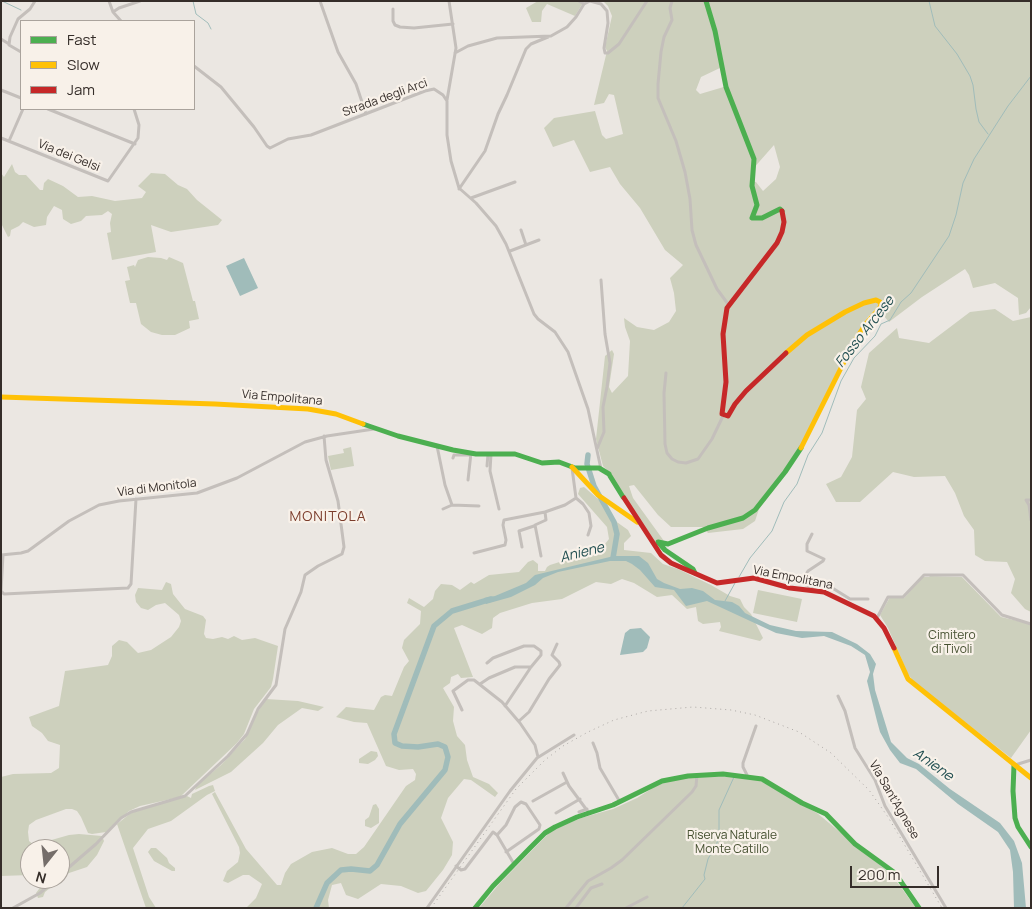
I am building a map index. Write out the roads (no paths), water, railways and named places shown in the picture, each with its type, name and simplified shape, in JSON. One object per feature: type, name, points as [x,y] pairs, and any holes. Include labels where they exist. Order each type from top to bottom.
[{"type":"main road","points":[[695,573],[692,568],[665,550],[658,542],[666,544],[680,540],[708,528],[745,518],[755,510],[787,470],[810,434],[854,342],[865,325],[880,309],[880,302],[875,300],[862,303],[804,338],[746,391],[736,402],[728,416],[723,416],[722,408],[726,382],[723,332],[728,304],[756,272],[777,243],[784,222],[780,209],[762,218],[752,218],[757,205],[752,186],[754,159],[727,89],[715,31],[706,1]]},
{"type":"main road","name":"Via Empolitana","points":[[1,397],[295,407],[330,413],[437,446],[471,454],[515,454],[542,463],[561,462],[572,467],[599,468],[609,475],[664,558],[717,583],[756,578],[788,588],[816,590],[834,596],[877,618]]},
{"type":"main road","points":[[572,467],[600,497],[622,510],[641,525]]},
{"type":"main road","points":[[580,476],[582,468]]},
{"type":"main road","points":[[622,510],[627,510],[628,506]]},
{"type":"main road","points":[[877,618],[884,628],[908,679],[1031,778]]},
{"type":"main road","points":[[1014,765],[1012,783],[1015,818],[1018,827],[1031,847]]},
{"type":"main road","points":[[475,908],[514,864],[551,829],[588,811],[620,802],[662,780],[723,774],[765,780],[802,803],[828,816],[856,845],[895,873],[919,908]]},
{"type":"street","points":[[9,45],[17,20],[31,8],[35,1]]},
{"type":"street","points":[[109,1],[113,12],[120,20]]},
{"type":"street","points":[[113,12],[118,8],[140,1]]},
{"type":"street","points":[[320,1],[338,52],[356,86],[366,114]]},
{"type":"street","points":[[449,1],[455,52],[447,101],[447,131],[450,158],[459,189],[493,221],[503,237],[534,314],[555,332],[570,356],[588,409],[597,449],[599,468]]},
{"type":"street","points":[[579,1],[584,4]]},
{"type":"street","points":[[459,189],[484,153],[498,114],[526,50],[531,44],[551,36],[569,25],[584,4],[596,2],[606,10],[608,23],[604,48],[605,53],[608,54],[619,44],[640,10],[648,1]]},
{"type":"street","points":[[672,1],[670,8],[672,20],[664,38],[661,52],[658,96],[676,141],[685,172],[695,242],[716,289],[728,304]]},
{"type":"street","points":[[393,9],[393,21],[395,25],[400,27],[414,28],[453,24]]},
{"type":"street","points":[[455,52],[497,38],[551,36]]},
{"type":"street","points":[[1,39],[20,51]]},
{"type":"street","name":"Strada degli Arci","points":[[195,67],[212,78],[221,87],[269,147],[273,147],[288,139],[306,136],[430,89],[440,92],[447,101]]},
{"type":"street","points":[[1,90],[20,98]]},
{"type":"street","points":[[9,142],[23,110]]},
{"type":"street","points":[[50,110],[134,144]]},
{"type":"street","name":"Via dei Gelsi","points":[[1,138],[106,181],[139,137],[139,128],[134,110]]},
{"type":"street","points":[[470,198],[515,182]]},
{"type":"street","points":[[521,230],[526,245]]},
{"type":"street","points":[[509,251],[540,240]]},
{"type":"street","points":[[597,449],[604,431],[603,407],[610,365],[605,337],[601,280]]},
{"type":"street","points":[[666,373],[664,439],[666,452],[672,459],[676,462],[686,463],[698,459],[712,439],[723,416]]},
{"type":"street","name":"Via di Monitola","points":[[2,555],[19,554],[28,551],[93,507],[111,502],[197,493],[238,478],[300,444],[324,436],[377,428]]},
{"type":"street","points":[[70,866],[96,844],[121,818],[130,812],[185,796],[228,756],[247,734],[258,709],[276,685],[285,629],[301,592],[305,575],[342,554],[344,547],[338,500],[326,460],[324,436]]},
{"type":"street","points":[[437,446],[445,485],[452,505]]},
{"type":"street","points":[[453,458],[454,455],[466,456],[471,454],[468,480]]},
{"type":"street","points":[[487,466],[489,454]]},
{"type":"street","points":[[489,454],[499,509]]},
{"type":"street","points":[[572,467],[576,498],[589,513],[591,524],[588,535]]},
{"type":"street","points":[[474,553],[505,545],[504,520],[545,512],[561,507],[576,498]]},
{"type":"street","points":[[2,555],[1,591],[4,594],[128,588],[131,584],[136,499]]},
{"type":"street","points":[[1031,500],[1026,500],[1029,504],[1031,520]]},
{"type":"street","points":[[443,509],[452,505],[478,506]]},
{"type":"street","points":[[522,547],[519,531],[546,520],[545,512]]},
{"type":"street","points":[[534,526],[541,556]]},
{"type":"street","points":[[812,534],[807,544],[807,551],[824,560],[808,571],[802,583],[816,590]]},
{"type":"street","points":[[877,618],[888,597],[903,597],[924,575],[963,575],[1002,615],[1031,624]]},
{"type":"street","points":[[809,588],[817,586],[834,590],[850,599],[868,599]]},
{"type":"street","points":[[519,722],[529,712],[549,678],[560,665],[552,655],[557,644]]},
{"type":"street","points":[[487,663],[491,659],[524,646],[539,648],[542,652],[505,706]]},
{"type":"street","points":[[480,684],[515,667],[531,666]]},
{"type":"street","points":[[462,710],[453,694],[454,690],[469,679],[475,680],[505,706],[519,722],[535,745],[538,753],[537,758]]},
{"type":"street","name":"Via Sant'Agnese","points":[[838,696],[855,748],[875,780],[885,806],[946,908]]},
{"type":"street","points":[[747,776],[743,769],[743,763],[756,726]]},
{"type":"street","points":[[426,908],[510,791],[537,758],[574,735]]},
{"type":"street","points":[[593,743],[597,752],[600,770],[620,802]]},
{"type":"street","points":[[1014,765],[1031,760]]},
{"type":"street","points":[[563,773],[567,782],[588,811],[579,812]]},
{"type":"street","points":[[566,908],[588,880],[612,868],[622,860],[692,792],[697,784],[698,775]]},
{"type":"street","points":[[533,802],[567,782]]},
{"type":"street","points":[[556,813],[580,799]]},
{"type":"street","points":[[497,835],[507,824],[515,807],[521,802],[526,804],[540,825],[538,829],[506,852]]},
{"type":"street","points":[[456,866],[461,870],[465,869],[490,834],[494,832],[514,864]]},
{"type":"street","points":[[576,908],[590,889],[602,884]]},
{"type":"street","points":[[13,908],[45,889]]},
{"type":"street","points":[[626,908],[647,897]]},
{"type":"water","points":[[244,258],[258,288],[240,296],[226,266]]},
{"type":"water","name":"Aniene","points":[[614,556],[639,556],[648,563],[657,579],[664,583],[680,589],[692,588],[703,591],[715,600],[732,602],[745,613],[770,625],[796,631],[832,632],[857,644],[870,654],[876,664],[873,674],[875,690],[891,742],[907,758],[919,764],[950,789],[1000,823],[1014,841],[1022,863],[1026,908],[1014,908],[1010,850],[998,832],[958,804],[916,769],[900,763],[890,750],[880,732],[877,721],[867,681],[870,672],[865,655],[851,646],[824,636],[802,638],[776,633],[707,601],[686,606],[674,590],[655,587],[640,570],[626,561],[610,561],[558,572],[543,578],[535,585],[511,597],[486,604],[484,601],[484,598],[495,596],[526,583],[535,575]]},
{"type":"water","points":[[641,628],[650,637],[647,648],[643,652],[620,655],[625,633],[630,629]]},
{"type":"waterway","points":[[2,1],[21,10]]},
{"type":"waterway","points":[[193,1],[196,14],[208,23],[211,29]]},
{"type":"waterway","points":[[929,1],[935,26],[957,54],[970,76],[979,122],[988,134]]},
{"type":"waterway","name":"Fosso Arcese","points":[[739,577],[750,558],[772,531],[784,502],[797,484],[808,455],[822,433],[841,381],[854,358],[875,336],[881,324],[890,320],[901,302],[911,293],[949,236],[963,183],[974,159],[1008,106],[1031,76]]},
{"type":"waterway","points":[[588,455],[587,464],[594,486],[614,522],[617,534],[613,558]]},
{"type":"waterway","name":"Fosso Arcese","points":[[725,601],[735,583]]},
{"type":"waterway","name":"Aniene","points":[[316,908],[327,883],[341,870],[370,871],[377,865],[400,824],[445,770],[448,757],[445,747],[438,744],[418,747],[402,746],[395,743],[394,734],[434,626],[452,611],[491,599]]},
{"type":"waterway","points":[[682,908],[705,879],[704,875],[708,859],[719,839],[719,810],[734,777]]},
{"type":"railway","points":[[431,908],[516,789],[545,760],[563,746],[614,720],[648,711],[693,707],[731,710],[755,715],[799,732],[831,753],[869,790],[888,817],[942,908]]},
{"type":"district","name":"MONITOLA","points":[[328,517]]},
{"type":"park label","name":"Cimitero di Tivoli","points":[[952,643]]},
{"type":"park label","name":"Riserva Naturale Monte Catillo","points":[[732,843]]}]
